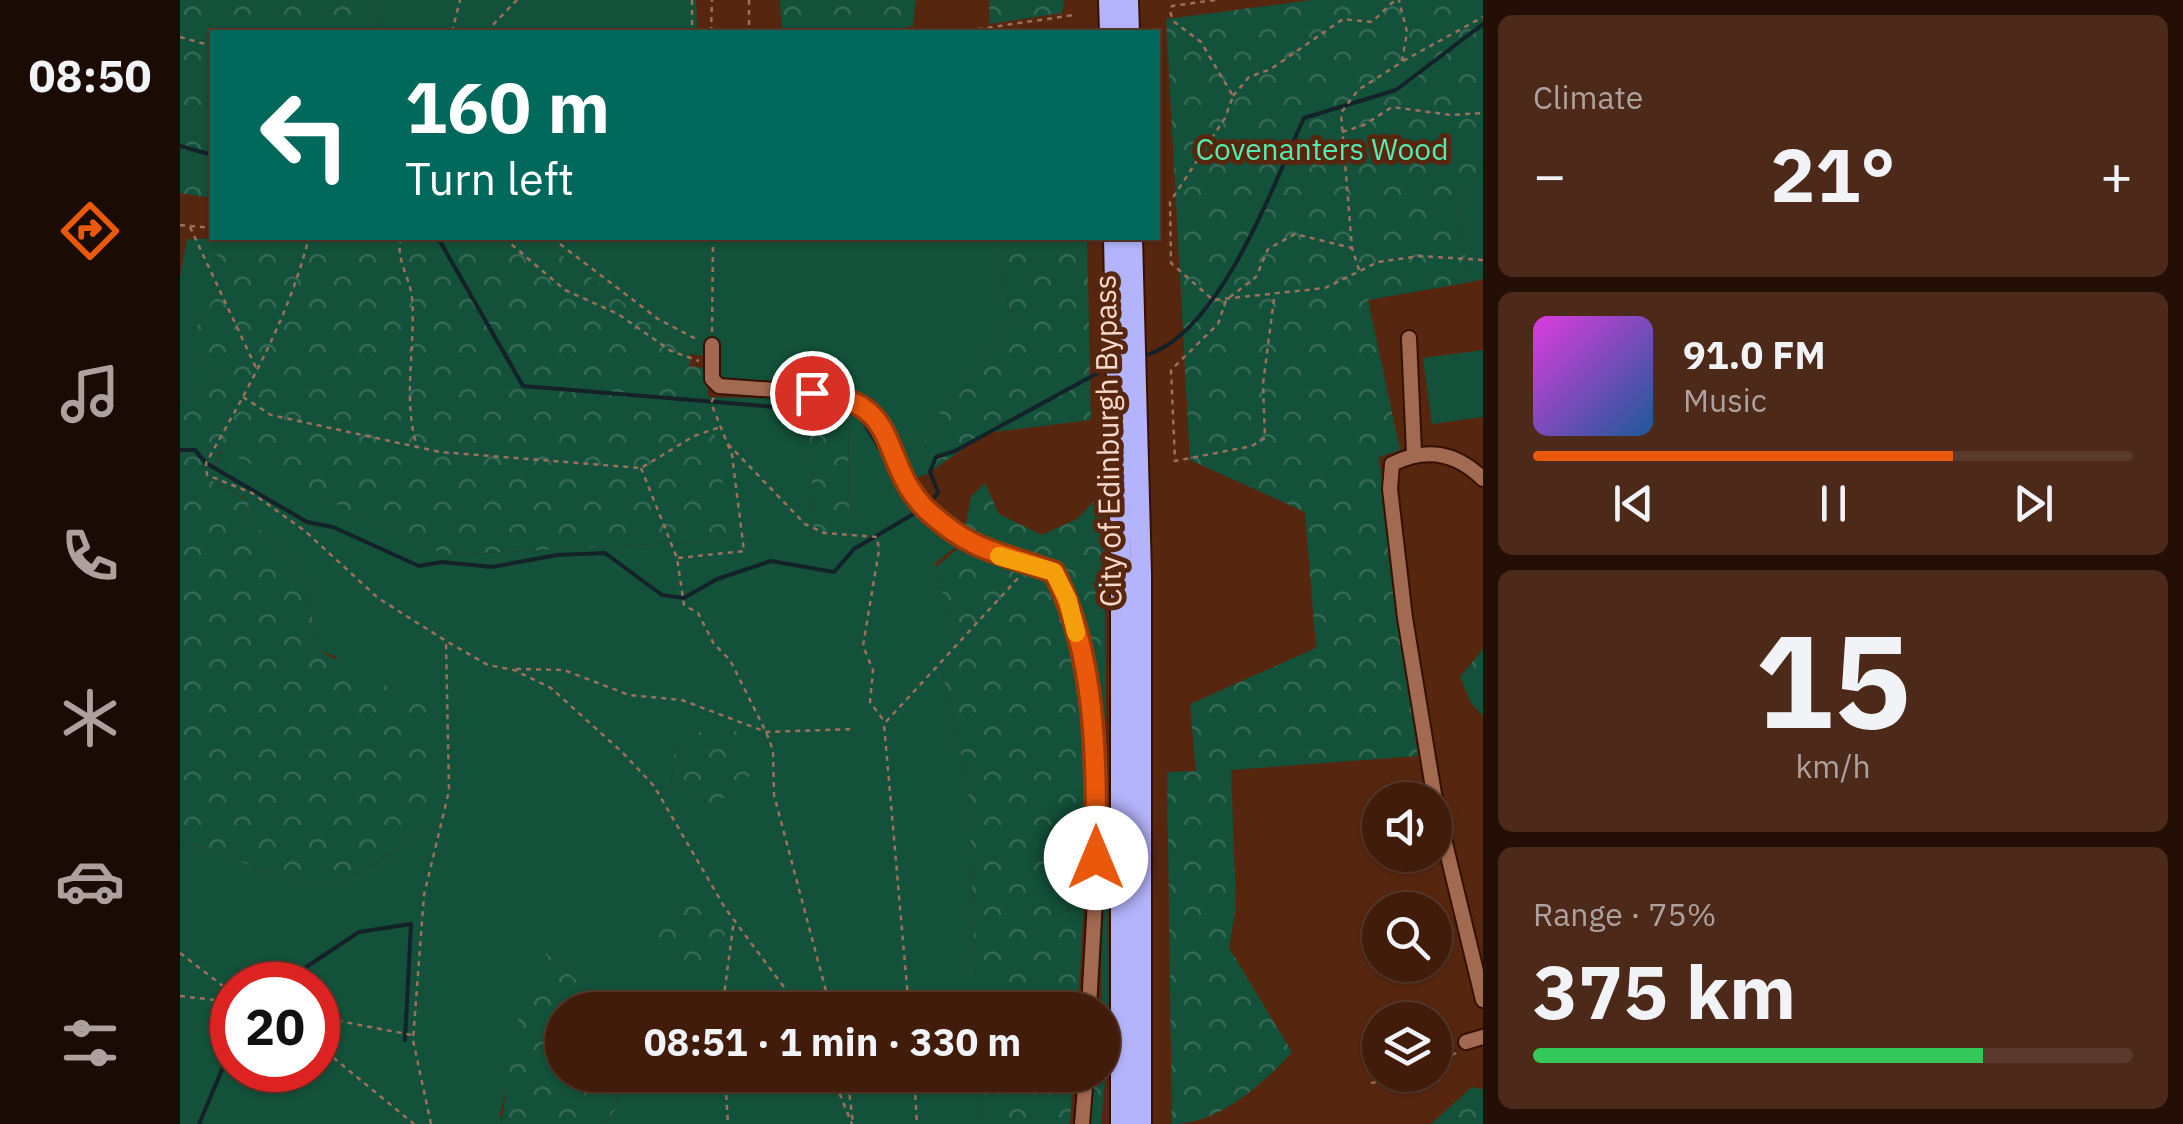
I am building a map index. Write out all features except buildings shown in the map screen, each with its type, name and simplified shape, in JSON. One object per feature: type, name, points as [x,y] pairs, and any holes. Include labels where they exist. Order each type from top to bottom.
[{"type":"highway","points":[[1109,0],[1110,30]]},
{"type":"highway","points":[[1128,0],[1128,30]]},
{"type":"highway","name":"City of Edinburgh Bypass","points":[[1114,240],[1121,567],[1121,1124]]},
{"type":"highway","name":"City of Edinburgh Bypass","points":[[1132,240],[1141,574],[1141,1124]]},
{"type":"lane","points":[[1409,338],[1414,452]]},
{"type":"lane","points":[[712,345],[712,379],[719,386],[844,395],[868,408],[926,509],[969,545],[1054,572],[1068,600],[1096,762],[1090,992]]},
{"type":"lane","points":[[1432,782],[1390,489],[1392,464],[1414,452],[1439,453],[1470,465],[1483,478]]},
{"type":"lane","points":[[1452,871],[1483,1000]]},
{"type":"lane","points":[[1466,1042],[1483,1037]]},
{"type":"lane","points":[[1082,1124],[1085,1092]]},
{"type":"path","points":[[452,30],[460,0]]},
{"type":"path","points":[[488,30],[517,0]]},
{"type":"path","points":[[692,0],[692,30]]},
{"type":"path","points":[[711,30],[712,0]]},
{"type":"path","points":[[749,0],[750,30]]},
{"type":"path","points":[[1215,0],[1172,6],[1170,11],[1174,22],[1201,42],[1232,96]]},
{"type":"path","points":[[1402,62],[1407,32],[1396,0],[1372,22],[1343,19],[1272,69],[1249,77],[1232,96],[1226,118],[1170,202],[1171,263],[1213,300],[1226,300],[1326,288],[1378,262],[1420,256],[1483,260]]},
{"type":"path","points":[[972,30],[1074,15]]},
{"type":"path","points":[[1359,272],[1352,248],[1341,113],[1358,90],[1483,16]]},
{"type":"path","points":[[180,37],[210,45]]},
{"type":"path","points":[[1340,132],[1364,125],[1392,107],[1451,115],[1483,113]]},
{"type":"path","points":[[180,224],[210,228]]},
{"type":"path","points":[[190,227],[259,374]]},
{"type":"path","points":[[1275,296],[1263,384],[1266,438],[1252,446],[1175,461],[1172,370],[1218,324],[1226,300],[1256,278],[1268,250],[1295,234],[1352,248]]},
{"type":"path","points":[[310,240],[295,292],[259,374],[206,463],[208,475],[252,493],[306,531],[378,598],[488,664],[551,688],[654,786],[734,918],[787,992]]},
{"type":"path","points":[[400,240],[398,250],[412,297],[408,370],[412,429],[418,448]]},
{"type":"path","points":[[506,240],[565,290],[618,314],[670,351],[711,365]]},
{"type":"path","points":[[555,240],[658,319],[712,345],[713,240]]},
{"type":"path","points":[[676,558],[744,551],[742,510],[728,444],[711,403],[719,386]]},
{"type":"path","points":[[243,396],[271,415],[418,448],[641,468],[694,436],[720,427]]},
{"type":"path","points":[[728,444],[806,524],[824,533],[877,537],[879,550],[863,646],[874,670],[870,702],[886,723],[908,992]]},
{"type":"path","points":[[641,468],[676,558],[684,605],[698,613],[714,644],[730,660],[766,732],[772,750],[774,795],[827,992]]},
{"type":"path","points":[[886,723],[1031,563]]},
{"type":"path","points":[[431,1124],[414,1036],[424,896],[448,791],[446,640]]},
{"type":"path","points":[[509,669],[564,670],[629,695],[682,700],[766,732],[854,729]]},
{"type":"path","points":[[724,992],[734,918]]},
{"type":"path","points":[[180,953],[210,976]]},
{"type":"path","points":[[180,996],[210,999]]},
{"type":"path","points":[[340,1021],[414,1036]]},
{"type":"path","points":[[1452,1057],[1469,1050],[1466,1042]]},
{"type":"path","points":[[340,1063],[414,1124]]},
{"type":"path","points":[[726,1092],[728,1124]]},
{"type":"path","points":[[839,1092],[853,1124]]},
{"type":"path","points":[[849,1092],[853,1124]]},
{"type":"path","points":[[915,1092],[917,1124]]},
{"type":"green space","points":[[180,0],[382,0],[380,30],[210,30],[210,198],[180,193]]},
{"type":"green space","points":[[382,0],[696,0],[697,30],[380,30]]},
{"type":"green space","points":[[780,0],[916,0],[913,26],[892,30],[782,30]]},
{"type":"green space","points":[[989,0],[1064,0],[1062,13],[989,24]]},
{"type":"green space","name":"Covenanters Wood","points":[[1312,0],[1483,0],[1483,161],[1456,213],[1471,282],[1368,300],[1400,450],[1379,457],[1418,756],[1231,770],[1236,906],[1229,948],[1292,1052],[1252,1090],[1222,1110],[1206,1118],[1172,1124],[1167,772],[1196,771],[1190,704],[1316,648],[1305,512],[1190,460],[1166,19]]},
{"type":"green space","points":[[1483,161],[1483,279],[1471,282],[1456,213]]},
{"type":"green space","points":[[187,239],[218,240],[214,298],[186,346],[217,380],[185,403],[180,401],[180,277]]},
{"type":"green space","points":[[218,240],[543,240],[690,354],[690,366],[704,368],[732,540],[445,555],[221,450],[211,480],[248,501],[250,521],[302,571],[319,651],[434,710],[433,827],[368,867],[330,883],[295,881],[180,842],[180,401],[185,403],[217,380],[186,346],[214,298]]},
{"type":"green space","points":[[543,240],[996,240],[1011,320],[959,396],[940,412],[943,419],[925,440],[927,474],[913,479],[875,400],[846,385],[729,385],[721,379],[720,358],[690,354]]},
{"type":"green space","points":[[996,240],[1087,240],[1091,420],[986,433],[927,474],[925,440],[943,419],[939,413],[959,396],[1011,320]]},
{"type":"green space","points":[[1483,350],[1483,417],[1432,424],[1423,358]]},
{"type":"green space","points":[[706,397],[808,399],[814,539],[849,530],[848,405],[866,414],[916,505],[960,544],[935,563],[954,639],[943,676],[968,786],[976,992],[590,992],[547,954],[500,1112],[501,1124],[180,1124],[180,842],[295,881],[330,883],[368,867],[433,827],[335,656],[319,651],[302,571],[250,521],[248,500],[211,480],[222,450],[445,555],[731,540]],"holes":[[[676,742],[711,805],[671,783]]]},
{"type":"green space","points":[[808,399],[848,405],[849,530],[829,542],[814,539]]},
{"type":"green space","points":[[985,483],[999,514],[1042,535],[1077,519],[1105,490],[1106,802],[1089,810],[1079,992],[976,992],[968,786],[943,676],[954,639],[936,567],[962,545],[971,497]]},
{"type":"green space","points":[[1483,649],[1483,716],[1471,703],[1460,677]]},
{"type":"green space","points":[[718,725],[757,739],[747,785],[711,805],[671,783],[676,741]]},
{"type":"green space","points":[[1101,875],[1108,876],[1109,992],[1102,992]]},
{"type":"green space","points":[[697,896],[727,928],[712,973],[669,973],[640,943],[657,902]]},
{"type":"green space","points":[[546,953],[590,992],[545,992],[545,1092],[617,1092],[616,1109],[603,1124],[501,1124],[518,1019]]},
{"type":"green space","points":[[1472,1087],[1483,1089],[1483,1124],[1431,1124]]},
{"type":"green space","points":[[617,1092],[979,1092],[980,1124],[603,1124],[616,1109]]},
{"type":"green space","points":[[979,1092],[1072,1092],[1070,1124],[980,1124]]},
{"type":"green space","points":[[1093,1092],[1104,1092],[1101,1124],[1090,1124]]},
{"type":"waterway","points":[[1147,355],[1174,341],[1221,287],[1242,253],[1304,118],[1396,90],[1483,24]]},
{"type":"waterway","points":[[180,146],[210,154]]},
{"type":"waterway","points":[[180,450],[195,450],[206,463],[307,522],[333,527],[419,566],[442,562],[492,567],[557,555],[605,553],[662,595],[684,598],[717,579],[771,561],[834,572],[854,549],[917,512],[859,414],[523,386],[439,240]]},
{"type":"waterway","points":[[930,504],[938,492],[930,472],[936,457],[955,451],[1105,369]]},
{"type":"waterway","points":[[314,962],[359,932],[411,924],[405,1040]]},
{"type":"waterway","points":[[199,1124],[213,1092]]},
{"type":"slow traffic","points":[[999,556],[1054,572],[1068,600],[1076,633]]},
{"type":"route","points":[[812,393],[844,395],[868,408],[926,509],[969,545],[1054,572],[1068,600],[1084,666],[1096,762],[1096,858]]}]
